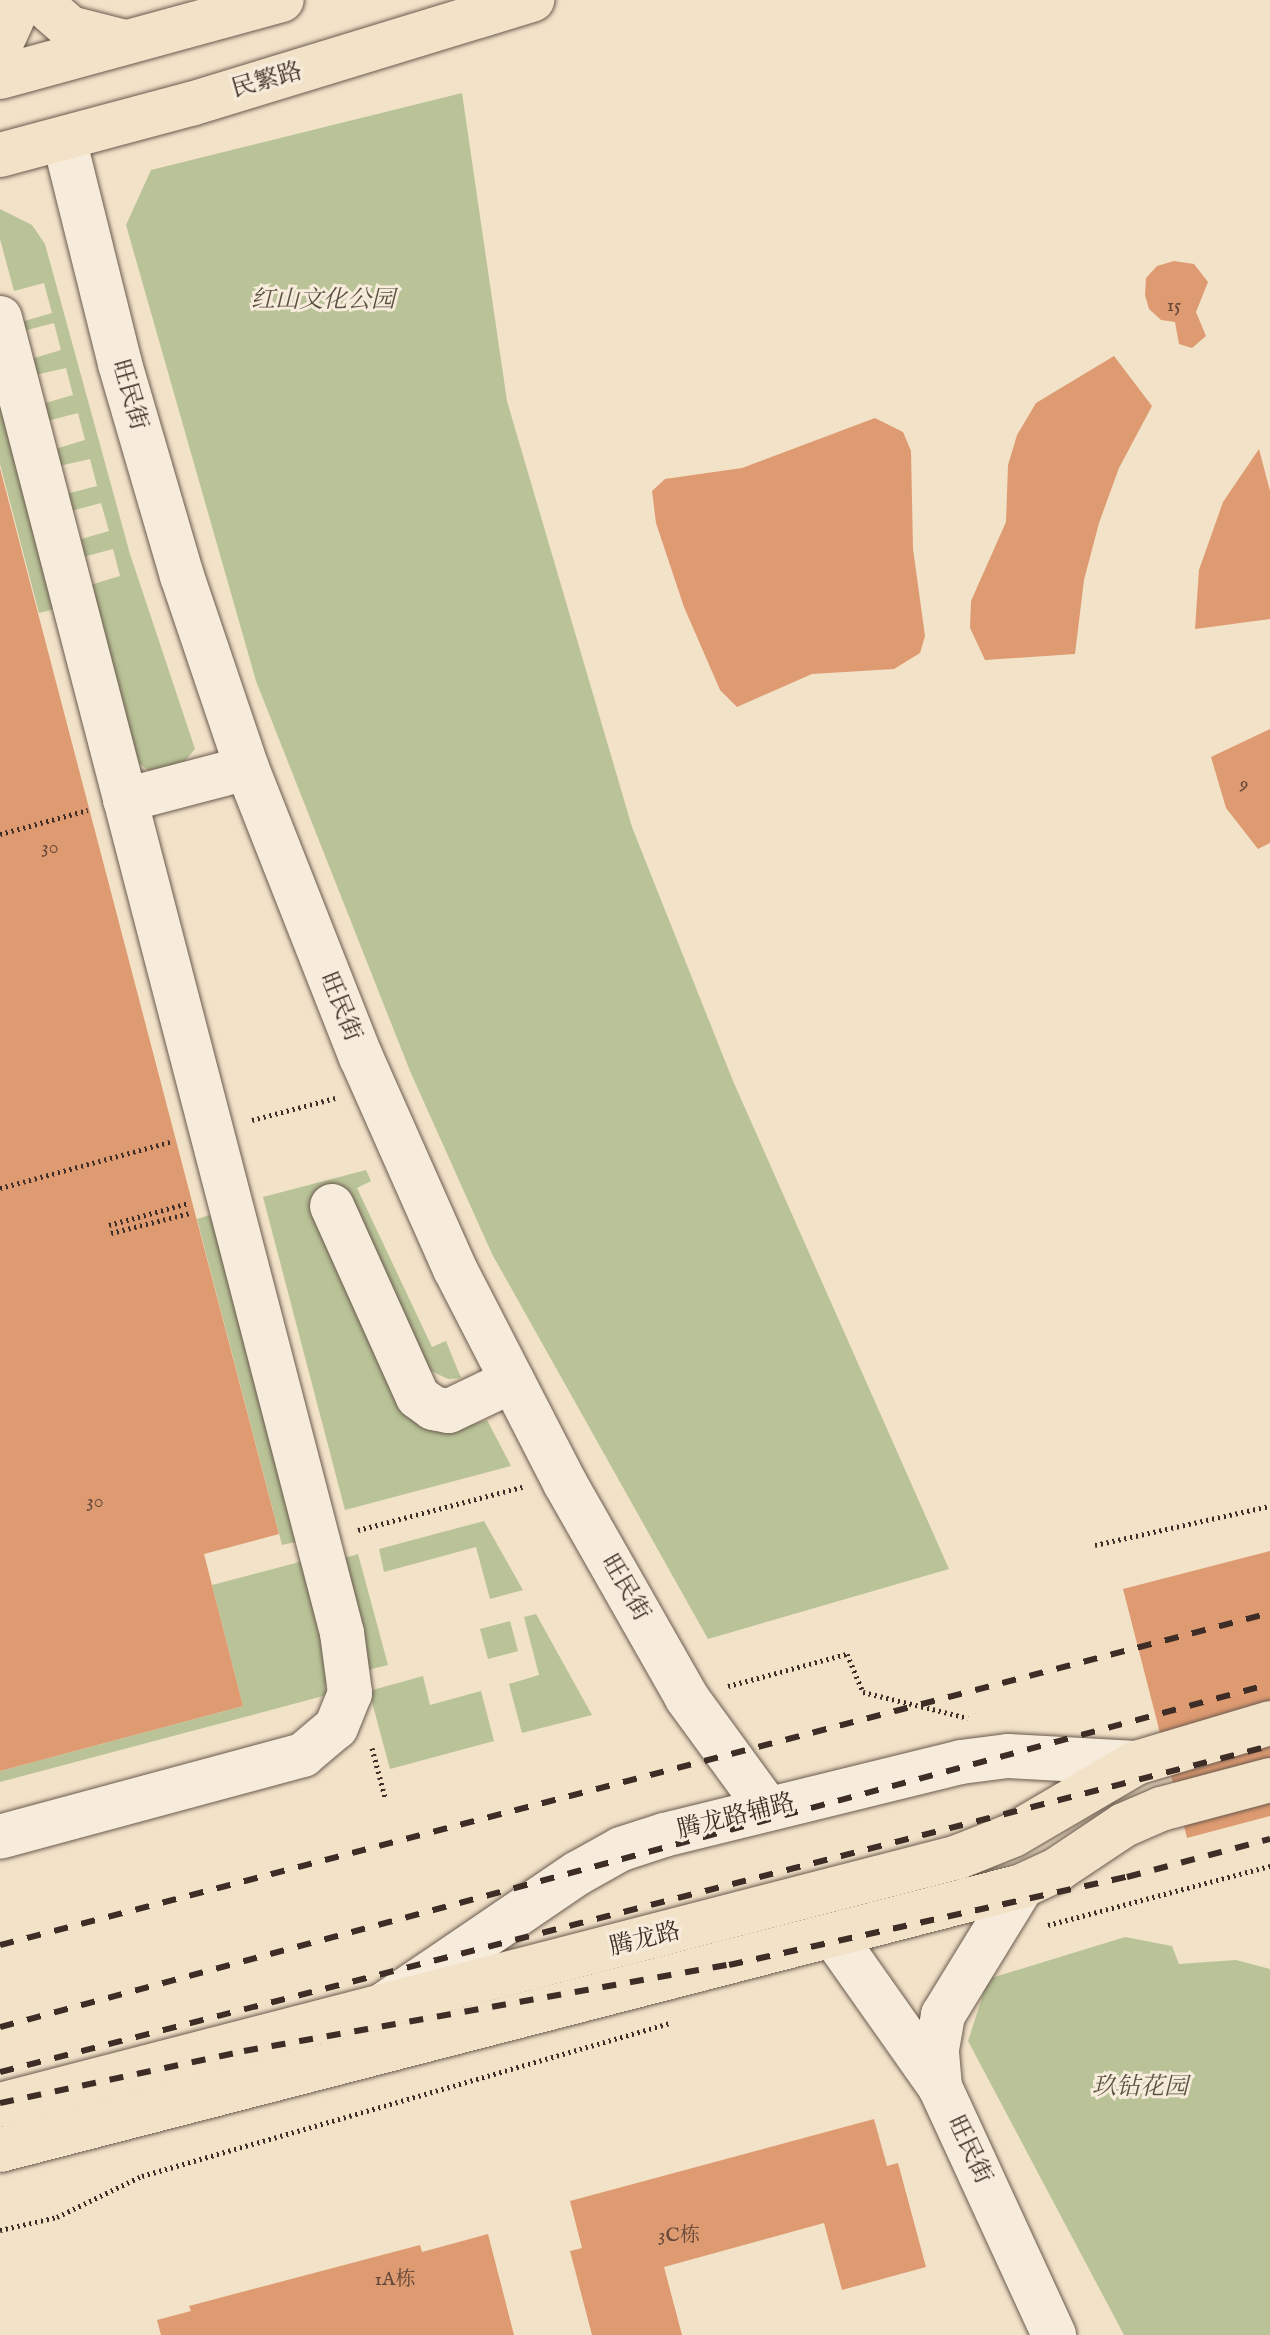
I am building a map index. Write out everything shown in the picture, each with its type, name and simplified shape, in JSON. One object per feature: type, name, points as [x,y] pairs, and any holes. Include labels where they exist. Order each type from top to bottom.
[{"type":"main road","points":[[0,46],[21,0]]},
{"type":"main road","points":[[38,0],[70,28],[125,42]]},
{"type":"main road","points":[[0,77],[282,0]]},
{"type":"main road","name":"民繁路","points":[[0,155],[64,139],[532,0]]},
{"type":"main road","name":"腾龙路","points":[[8,2098],[379,2008],[958,1857],[1013,1835],[1136,1763],[1270,1723]]},
{"type":"main road","name":"腾龙路","points":[[0,2150],[835,1938],[1022,1886],[1137,1819],[1270,1780]]},
{"type":"street","name":"旺民街","points":[[64,139],[124,379],[182,576],[247,768],[361,1057],[455,1269],[512,1381],[687,1698],[768,1809]]},
{"type":"street","points":[[0,318],[342,1633],[350,1693],[336,1727],[320,1744],[285,1761],[0,1837]]},
{"type":"street","points":[[125,800],[247,768]]},
{"type":"street","points":[[332,1206],[418,1397],[433,1408],[449,1411],[512,1381]]},
{"type":"street","name":"腾龙路辅路","points":[[379,2008],[578,1873],[621,1849],[768,1809],[992,1758],[1136,1763]]},
{"type":"street","points":[[940,2087],[937,2049],[943,2015],[1022,1886]]},
{"type":"street","name":"旺民街","points":[[835,1938],[940,2087],[1054,2335]]},
{"type":"path","points":[[0,834],[125,800]]},
{"type":"path","points":[[0,1188],[342,1096]]},
{"type":"path","points":[[109,1225],[193,1202]]},
{"type":"path","points":[[111,1233],[195,1211]]},
{"type":"path","points":[[318,1541],[530,1485]]},
{"type":"path","points":[[1095,1545],[1270,1506]]},
{"type":"path","points":[[713,1690],[847,1654],[863,1692],[974,1719]]},
{"type":"path","points":[[1036,1929],[1270,1866]]},
{"type":"path","points":[[0,2230],[57,2217],[142,2176],[679,2021]]},
{"type":"green space","name":"红山文化公园","points":[[462,93],[507,401],[632,827],[733,1081],[949,1569],[708,1639],[492,1254],[410,1071],[256,681],[126,225],[151,170]]},
{"type":"green space","points":[[0,209],[32,225],[45,244],[130,554],[195,749],[180,767],[154,775],[131,757],[90,585],[120,576],[113,549],[83,557],[78,540],[109,531],[101,503],[71,511],[66,494],[97,486],[90,459],[59,466],[55,449],[85,440],[78,413],[47,421],[42,404],[73,395],[66,368],[35,375],[31,359],[61,350],[54,323],[23,331],[21,322],[52,313],[44,283],[14,291],[0,239]]},
{"type":"green space","points":[[0,396],[62,607],[39,613],[0,464]]},
{"type":"green space","points":[[366,1170],[371,1181],[357,1188],[432,1347],[446,1341],[461,1378],[448,1379],[429,1370],[313,1214],[465,1427],[487,1420],[511,1466],[345,1510],[263,1197]]},
{"type":"green space","points":[[219,1212],[304,1540],[282,1545],[197,1219]]},
{"type":"green space","points":[[484,1521],[523,1590],[490,1599],[476,1547],[384,1572],[379,1549]]},
{"type":"green space","points":[[358,1554],[388,1665],[364,1671],[335,1561]]},
{"type":"green space","points":[[307,1560],[335,1682],[325,1686],[327,1695],[0,1782],[0,1771],[243,1706],[212,1585]]},
{"type":"green space","points":[[536,1614],[592,1715],[522,1733],[509,1684],[539,1675],[524,1617]]},
{"type":"green space","points":[[510,1621],[518,1651],[488,1659],[480,1629]]},
{"type":"green space","points":[[423,1676],[430,1705],[481,1691],[494,1741],[390,1769],[369,1691]]},
{"type":"green space","name":"玖钻花园","points":[[1125,1937],[1172,1946],[1179,1964],[1236,1960],[1270,1969],[1270,2335],[1124,2335],[968,2041],[988,1979]]},
{"type":"building","points":[[1174,261],[1194,264],[1208,282],[1196,312],[1206,336],[1192,348],[1179,344],[1175,322],[1161,320],[1149,309],[1145,295],[1146,278],[1157,266]]},
{"type":"building","points":[[1114,356],[1152,406],[1119,468],[1099,523],[1084,580],[1075,654],[985,660],[970,628],[971,601],[1006,522],[1008,465],[1017,435],[1036,403]]},
{"type":"building","points":[[875,418],[903,432],[911,451],[913,549],[925,636],[920,653],[894,669],[812,674],[737,707],[720,690],[684,607],[656,523],[652,491],[665,479],[742,468]]},
{"type":"building","points":[[1259,449],[1270,491],[1270,619],[1195,629],[1199,570],[1223,502]]},
{"type":"building","points":[[0,468],[279,1534],[204,1554],[243,1706],[0,1771]]},
{"type":"building","points":[[1270,729],[1270,843],[1258,849],[1226,808],[1211,757]]},
{"type":"building","points":[[1270,1551],[1270,1816],[1187,1838],[1123,1589]]},
{"type":"building","points":[[874,2119],[887,2166],[898,2163],[926,2267],[842,2290],[824,2223],[664,2267],[682,2335],[592,2335],[570,2251],[582,2248],[570,2201]]},
{"type":"building","points":[[488,2234],[514,2335],[161,2335],[157,2320],[191,2311],[189,2306],[420,2245],[422,2252]]},
{"type":"railway","points":[[0,1945],[1270,1613]]},
{"type":"railway","points":[[0,2027],[1270,1684]]},
{"type":"railway","points":[[0,2072],[1270,1746]]},
{"type":"railway","points":[[0,2103],[244,2051],[729,1965],[1127,1877],[1270,1839]]}]
